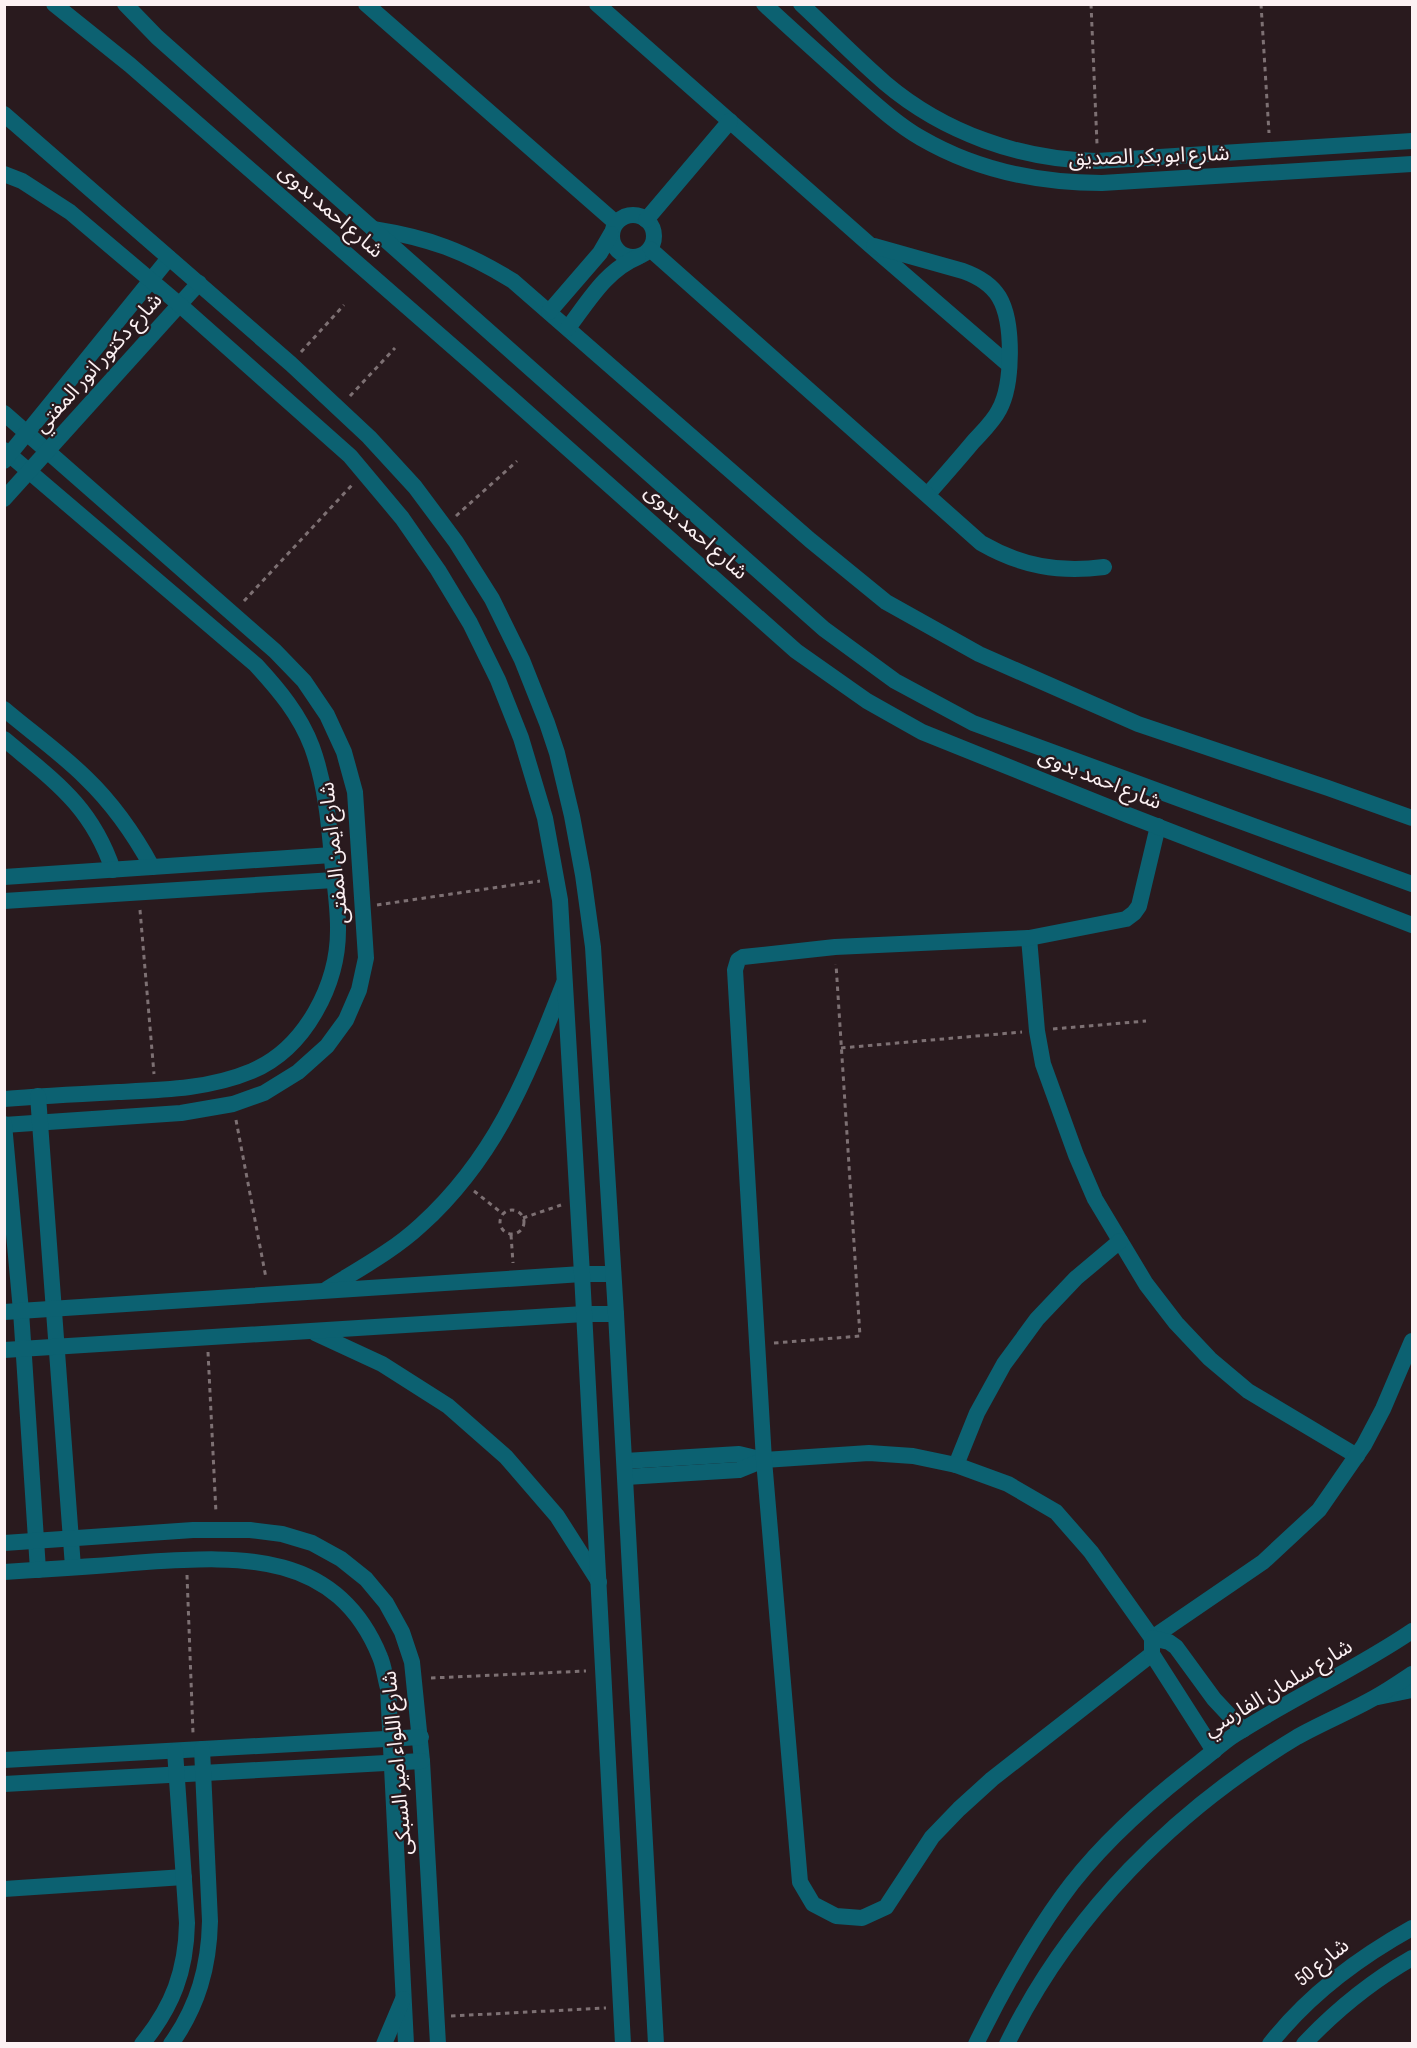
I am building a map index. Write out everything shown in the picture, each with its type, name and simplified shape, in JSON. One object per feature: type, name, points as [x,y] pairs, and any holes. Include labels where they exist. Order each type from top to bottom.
[{"type":"street","name":"شارع احمد بدوى","points":[[54,4],[148,81],[475,366],[796,651],[867,701],[922,732],[1413,925]]},
{"type":"street","name":"شارع احمد بدوى","points":[[125,4],[157,37],[824,629],[895,681],[973,723],[1413,884]]},
{"type":"street","points":[[366,4],[614,228]]},
{"type":"street","points":[[597,4],[1009,365]]},
{"type":"street","name":"شارع ابو بكر الصديق","points":[[764,4],[874,103],[920,137],[951,153],[996,169],[1043,180],[1102,183],[1413,164]]},
{"type":"street","name":"شارع ابو بكر الصديق","points":[[801,4],[886,84],[935,118],[987,142],[1052,158],[1097,161],[1413,141]]},
{"type":"street","points":[[4,114],[291,363],[369,437],[415,488],[456,542],[492,599],[522,660],[547,723],[565,786],[583,875],[593,947],[625,1469],[656,2043]]},
{"type":"street","points":[[646,220],[730,122]]},
{"type":"street","points":[[4,174],[22,181],[70,212],[180,305],[364,471],[402,518],[438,570],[470,623],[498,680],[521,738],[545,818],[560,900],[623,2043]]},
{"type":"street","points":[[549,312],[600,254],[614,228],[626,216],[632,215],[646,220],[653,232],[653,243],[644,253],[627,261],[610,275],[568,328]]},
{"type":"street","points":[[614,228],[611,240],[616,250],[626,257],[644,253]]},
{"type":"street","points":[[374,229],[411,235],[447,246],[481,261],[513,281],[810,540],[886,603],[979,654],[1138,724],[1413,818]]},
{"type":"street","points":[[870,245],[977,276],[990,285],[1005,311],[1009,365],[1006,396],[999,410],[928,494]]},
{"type":"street","points":[[644,253],[928,494],[981,543],[1012,559],[1028,564],[1056,569],[1085,570],[1104,567]]},
{"type":"street","name":"شارع دكتور انور المفتي","points":[[6,455],[29,433],[170,258]]},
{"type":"street","name":"شارع دكتور انور المفتي","points":[[4,499],[199,283]]},
{"type":"street","name":"شارع ايمن المفتى","points":[[4,413],[276,651],[304,681],[327,715],[344,752],[354,792],[366,958],[359,990],[346,1020],[327,1046],[298,1072],[264,1093],[233,1104],[180,1113],[5,1125]]},
{"type":"street","name":"شارع ايمن المفتى","points":[[4,1099],[155,1090],[215,1083],[254,1070],[278,1055],[300,1035],[316,1011],[336,958],[338,927],[332,855],[321,778],[311,746],[297,717],[278,689],[256,665],[30,472],[6,455]]},
{"type":"street","points":[[4,709],[85,777],[106,799],[125,823],[152,867]]},
{"type":"street","points":[[4,739],[67,792],[83,811],[97,831],[113,870]]},
{"type":"street","points":[[1158,826],[1139,906],[1126,919],[1029,939],[835,947],[742,957],[736,965],[764,1460],[800,1882],[813,1904],[836,1916],[862,1917],[886,1907],[932,1837],[959,1809],[1152,1646],[1263,1562],[1319,1510],[1357,1456],[1383,1409],[1413,1341]]},
{"type":"street","points":[[4,877],[332,855]]},
{"type":"street","points":[[4,901],[334,880]]},
{"type":"street","points":[[1029,939],[1037,1031],[1043,1064],[1076,1155],[1095,1199],[1146,1284],[1176,1323],[1210,1359],[1248,1391],[1357,1456]]},
{"type":"street","points":[[322,1291],[374,1260],[421,1226],[481,1158],[501,1127],[534,1059],[564,983]]},
{"type":"street","points":[[38,1096],[73,1567]]},
{"type":"street","points":[[5,1125],[13,1311],[23,1349],[38,1570]]},
{"type":"street","points":[[956,1465],[977,1413],[1004,1364],[1017,1346],[1037,1319],[1076,1278],[1120,1241]]},
{"type":"street","points":[[13,1311],[513,1278],[613,1274]]},
{"type":"street","points":[[4,1350],[584,1314],[616,1314]]},
{"type":"street","points":[[312,1331],[382,1364],[448,1406],[498,1450],[557,1516],[599,1582]]},
{"type":"street","points":[[625,1469],[739,1470],[764,1460],[869,1453],[913,1456],[956,1465],[1008,1484],[1056,1512],[1091,1552],[1152,1646],[1214,1751]]},
{"type":"street","points":[[189,1560],[193,1530]]},
{"type":"street","name":"شارع اللواء امير السبكى","points":[[4,1544],[193,1530],[250,1530],[282,1534],[312,1543],[341,1558],[366,1579],[386,1603],[402,1632],[412,1662],[421,1737],[438,2043]]},
{"type":"street","name":"شارع اللواء امير السبكى","points":[[4,1572],[189,1560],[246,1560],[276,1564],[304,1574],[329,1589],[357,1617],[369,1632],[381,1659],[388,1688],[406,2043]]},
{"type":"street","name":"شارع سلمان الفارسي","points":[[976,2043],[1032,1941],[1062,1896],[1135,1816],[1176,1780],[1243,1730],[1375,1656],[1413,1631]]},
{"type":"street","points":[[1152,1646],[1169,1642],[1176,1647],[1214,1699],[1243,1730]]},
{"type":"street","points":[[1007,2043],[1023,2012],[1059,1954],[1100,1900],[1160,1838],[1226,1784],[1280,1748],[1374,1698],[1413,1674]]},
{"type":"street","points":[[1374,1698],[1413,1690]]},
{"type":"street","points":[[4,1760],[421,1737]]},
{"type":"street","points":[[171,2043],[182,2029],[195,2003],[209,1949],[210,1921],[203,1773],[197,1750]]},
{"type":"street","points":[[142,2043],[159,2023],[182,1973],[186,1949],[184,1876],[175,1751]]},
{"type":"street","points":[[4,1784],[422,1761]]},
{"type":"street","points":[[4,1889],[184,1876]]},
{"type":"street","name":"شارع 50","points":[[1270,2043],[1306,2003],[1334,1978],[1383,1944],[1413,1928]]},
{"type":"street","points":[[1304,2043],[1351,2000],[1413,1958]]},
{"type":"street","points":[[384,2043],[404,1995]]},
{"type":"path","points":[[1091,4],[1097,161]]},
{"type":"path","points":[[1261,4],[1270,150]]},
{"type":"path","points":[[291,363],[344,304]]},
{"type":"path","points":[[339,408],[395,348]]},
{"type":"path","points":[[444,526],[518,461]]},
{"type":"path","points":[[233,614],[364,471]]},
{"type":"path","points":[[364,907],[556,879]]},
{"type":"path","points":[[139,893],[155,1090]]},
{"type":"path","points":[[757,1344],[860,1336],[835,947]]},
{"type":"path","points":[[841,1048],[1146,1021]]},
{"type":"path","points":[[233,1104],[270,1294]]},
{"type":"path","points":[[462,1182],[503,1214]]},
{"type":"path","points":[[523,1218],[578,1199]]},
{"type":"path","points":[[512,1235],[500,1227],[501,1217],[507,1211],[516,1211],[523,1218]]},
{"type":"path","points":[[512,1235],[522,1229],[523,1218]]},
{"type":"path","points":[[512,1235],[513,1278]]},
{"type":"path","points":[[208,1338],[217,1530]]},
{"type":"path","points":[[189,1560],[197,1750]]},
{"type":"path","points":[[414,1679],[603,1670]]},
{"type":"path","points":[[437,2017],[622,2008]]}]
